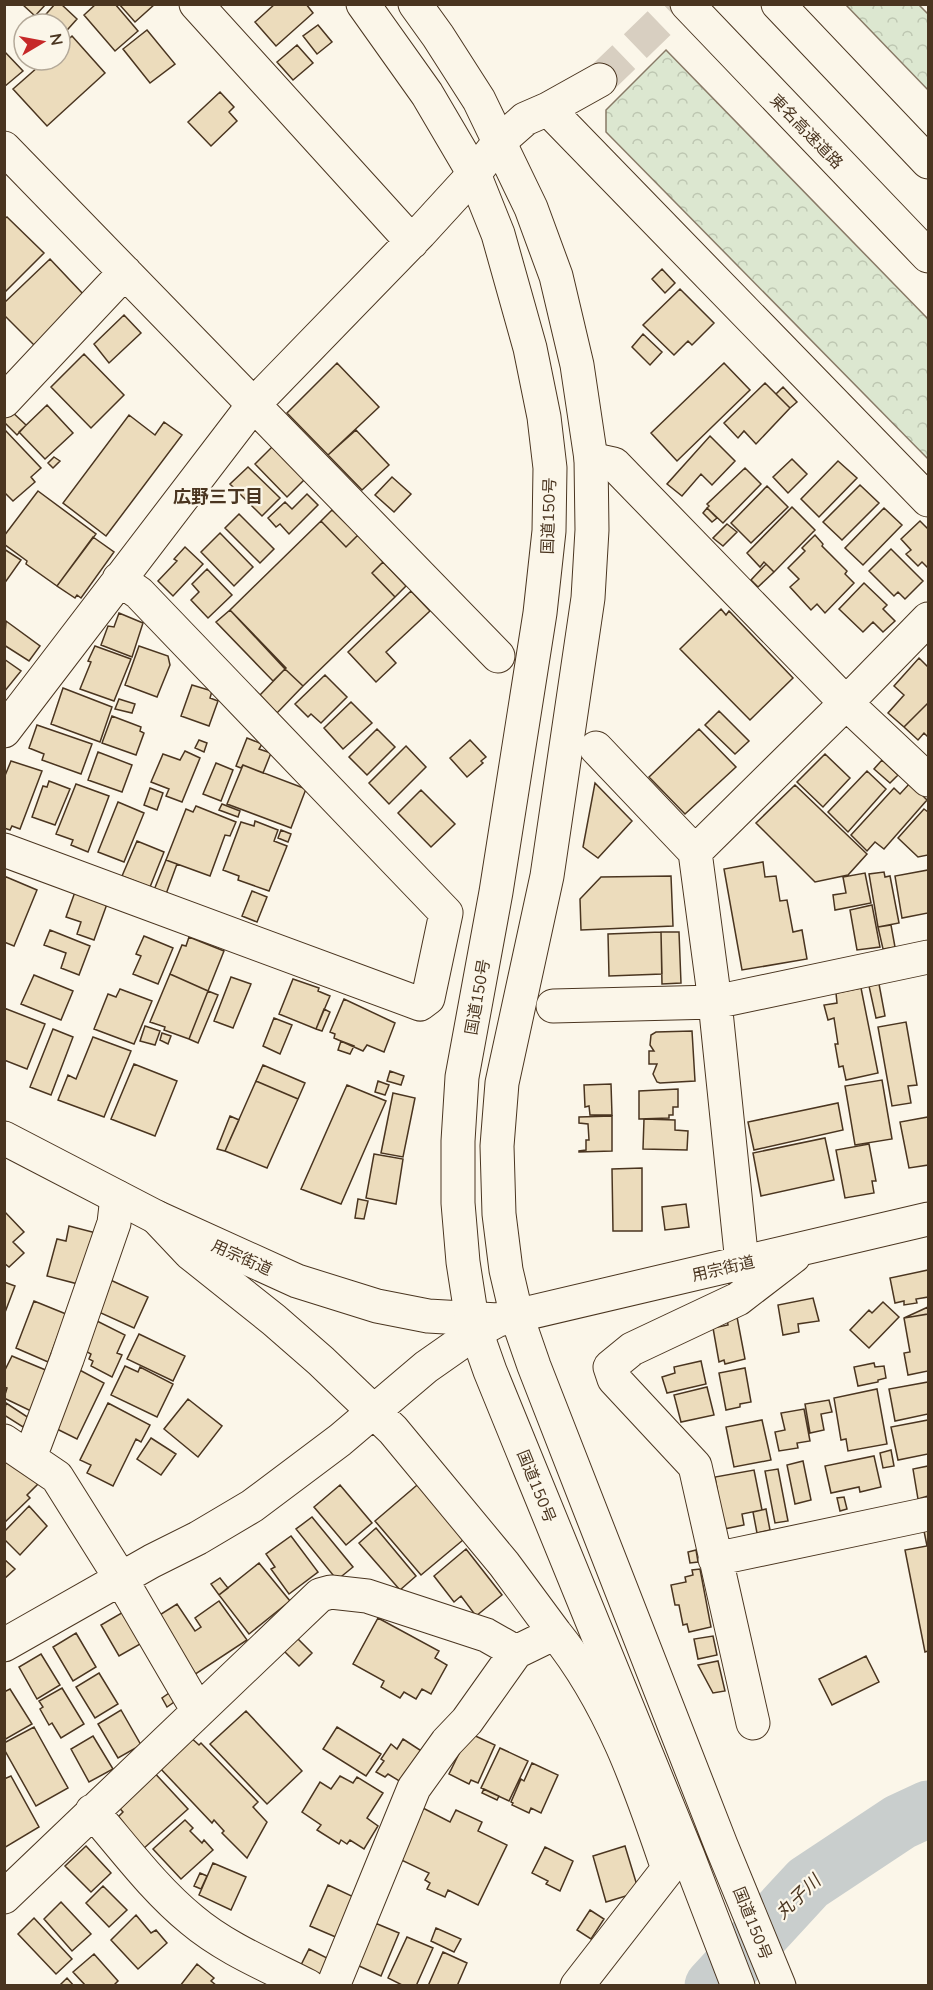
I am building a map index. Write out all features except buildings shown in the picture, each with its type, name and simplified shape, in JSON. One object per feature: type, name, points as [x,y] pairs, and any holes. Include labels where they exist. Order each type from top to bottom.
[{"type":"main road","points":[[196,4],[412,242]]},
{"type":"main road","name":"国道150号","points":[[363,4],[427,94],[474,174],[498,234],[530,348],[544,417],[549,468],[549,531],[540,613],[496,892],[462,1077],[458,1141],[458,1203],[463,1262],[491,1322],[534,1366],[779,1986]]},
{"type":"main road","name":"国道150号","points":[[415,4],[479,100],[531,208],[556,276],[576,365],[591,459],[592,530],[588,598],[547,876],[502,1083],[497,1146],[499,1214],[506,1270],[491,1322],[490,1371],[683,1865],[738,1986]]},
{"type":"main road","name":"東名高速道路","points":[[687,4],[928,256]]},
{"type":"main road","points":[[778,4],[928,162]]},
{"type":"main road","points":[[4,731],[254,404],[412,242],[474,174],[500,141],[525,119],[600,80]]},
{"type":"main road","points":[[548,109],[928,500]]},
{"type":"main road","points":[[4,148],[498,656]]},
{"type":"main road","points":[[4,400],[125,272]]},
{"type":"main road","points":[[591,459],[614,464],[846,703],[928,780]]},
{"type":"main road","points":[[4,850],[420,1004],[428,998],[446,913],[139,593],[119,579]]},
{"type":"main road","points":[[695,852],[846,703],[928,618]]},
{"type":"main road","points":[[596,748],[695,852],[715,1002],[742,1263]]},
{"type":"main road","points":[[553,1006],[715,1002],[928,957]]},
{"type":"main road","name":"用宗街道","points":[[4,1138],[156,1217],[297,1281],[377,1306],[428,1316],[491,1322],[928,1219]]},
{"type":"main road","points":[[117,1197],[114,1223],[67,1359],[17,1449],[57,1477],[121,1579],[198,1711]]},
{"type":"main road","points":[[156,1217],[190,1253],[274,1320],[375,1411],[437,1480],[504,1564],[576,1658],[595,1690],[619,1738],[647,1807],[683,1865],[577,1986]]},
{"type":"main road","points":[[753,1723],[694,1466],[614,1379],[610,1367],[632,1349],[738,1299],[803,1249]]},
{"type":"main road","points":[[4,1645],[252,1506],[340,1440],[426,1367],[491,1322]]},
{"type":"main road","points":[[715,1559],[928,1514]]},
{"type":"main road","points":[[4,1897],[320,1595],[331,1592],[367,1596],[486,1635],[516,1652]]},
{"type":"main road","points":[[333,1986],[414,1788],[447,1742],[467,1721],[516,1652],[555,1633]]},
{"type":"main road","points":[[92,1811],[158,1887],[192,1920],[235,1948],[308,1986]]},
{"type":"green space","points":[[846,5],[919,5],[928,14],[928,90]]},
{"type":"green space","points":[[666,50],[928,319],[928,459],[606,132],[606,110]]},
{"type":"waterway","name":"丸子川","points":[[713,1986],[808,1883],[900,1822],[928,1809]]},
{"type":"tunnel","points":[[600,80],[679,4]]},
{"type":"district","name":"広野三丁目","points":[[218,497]]}]
